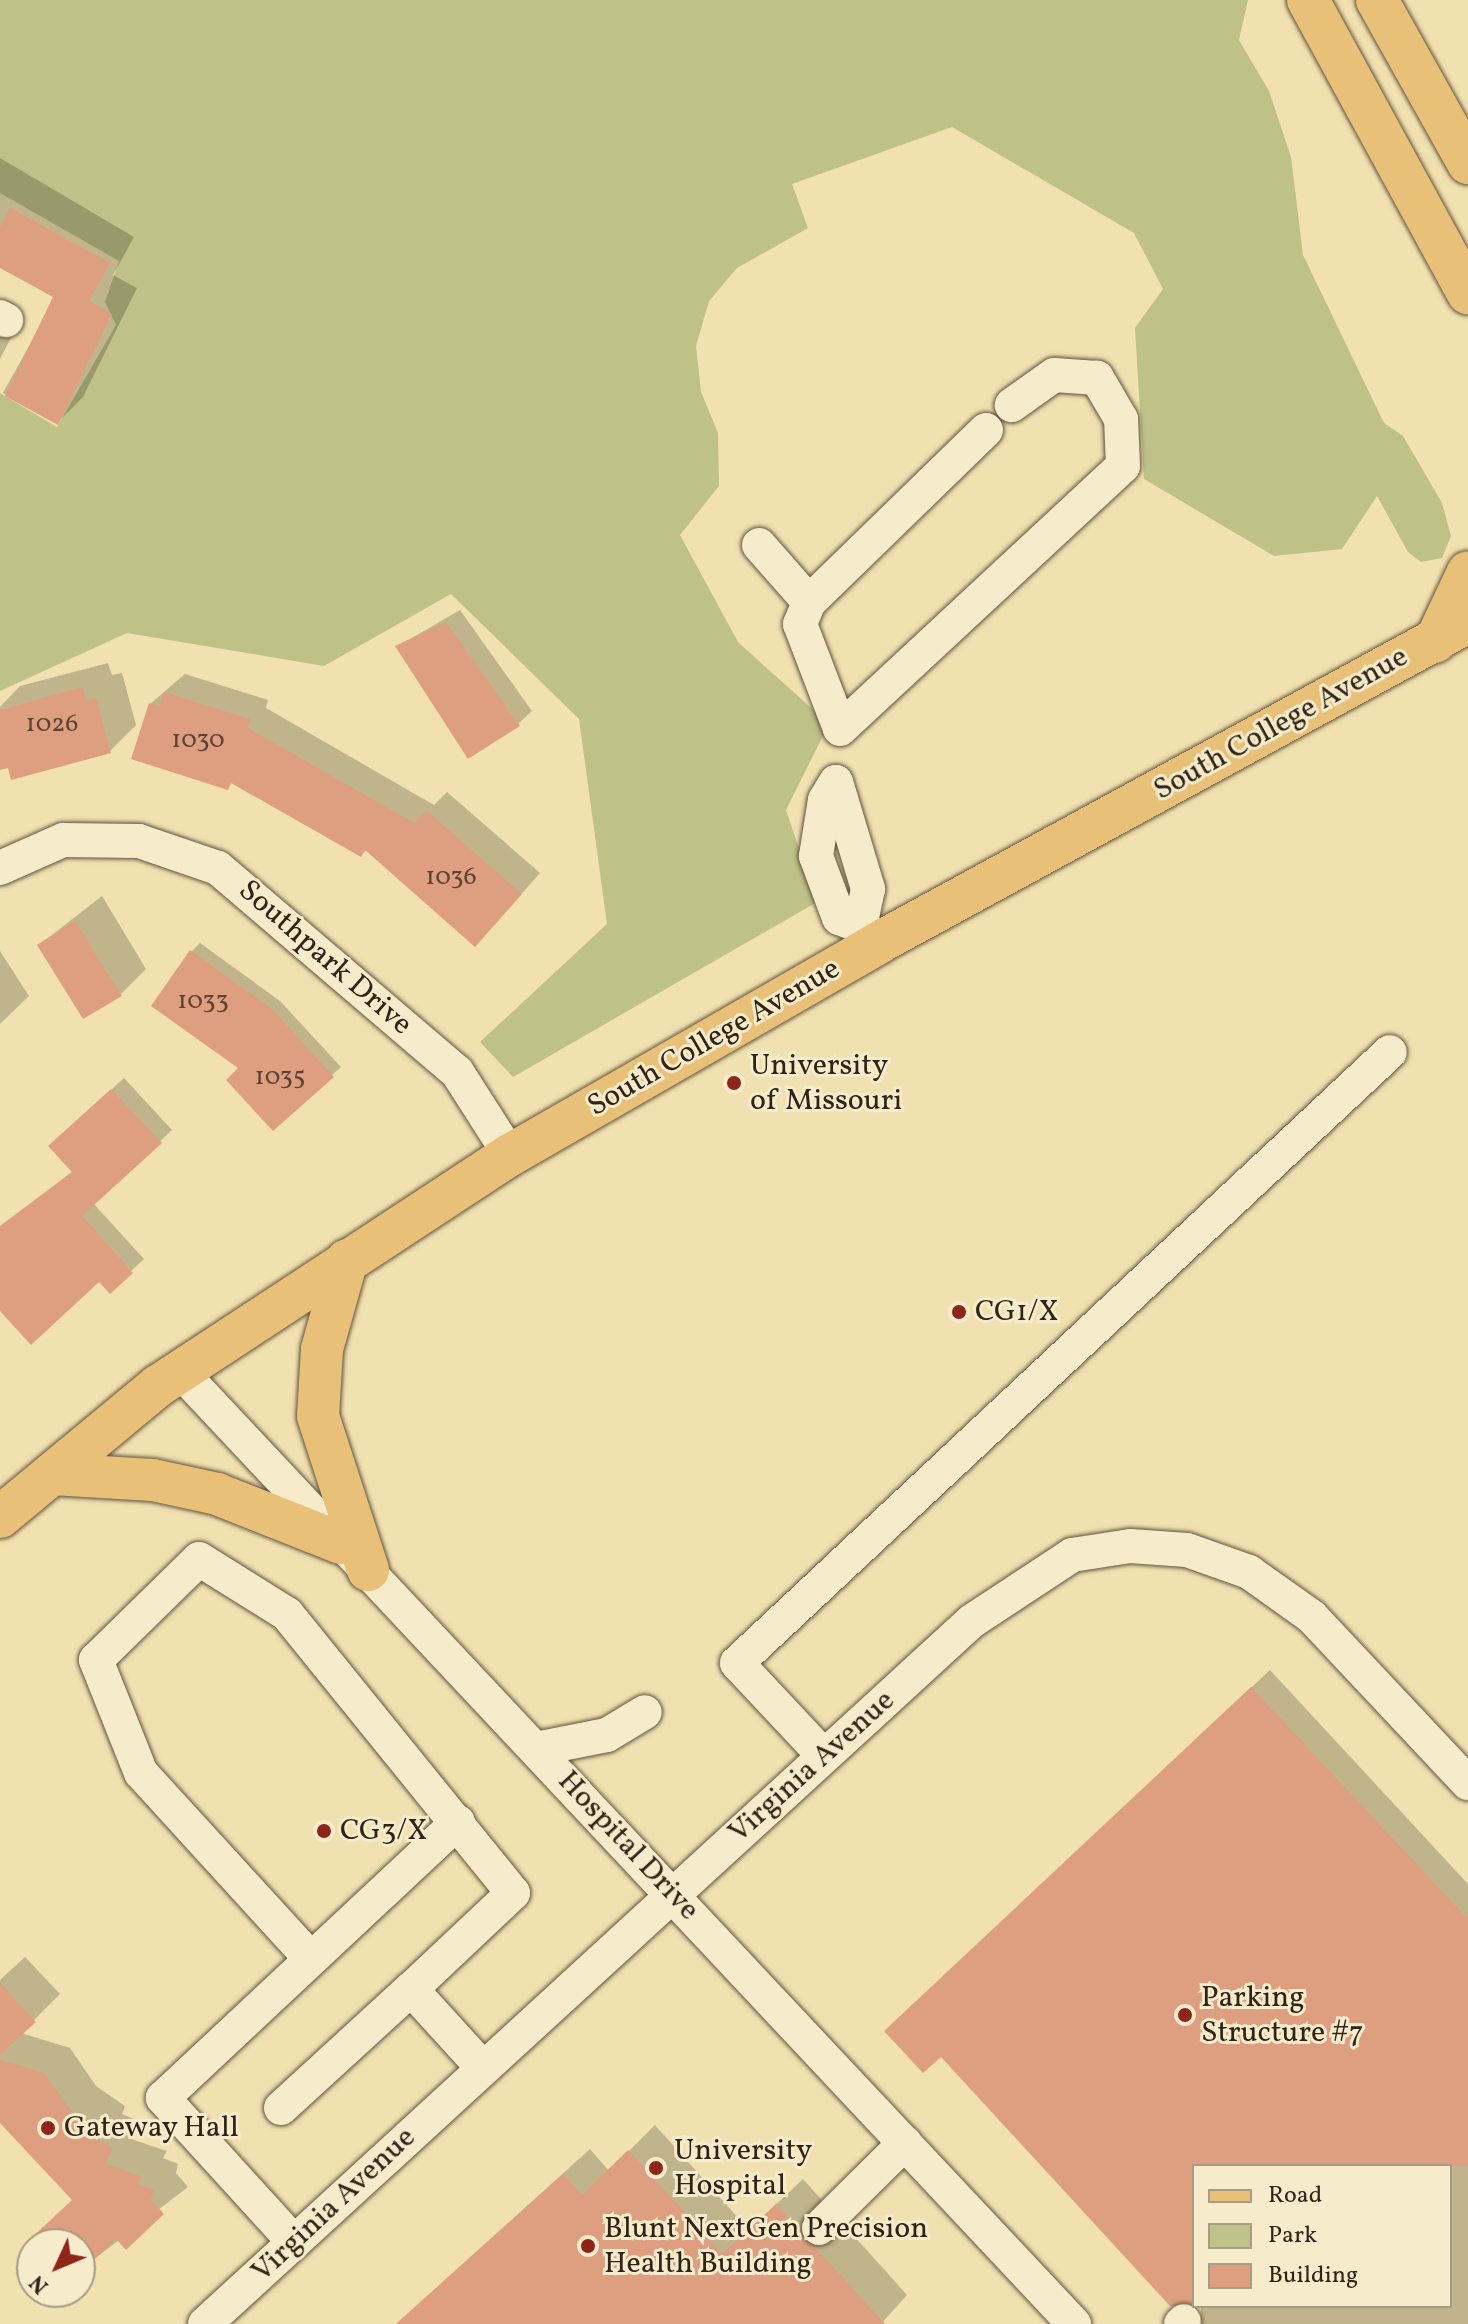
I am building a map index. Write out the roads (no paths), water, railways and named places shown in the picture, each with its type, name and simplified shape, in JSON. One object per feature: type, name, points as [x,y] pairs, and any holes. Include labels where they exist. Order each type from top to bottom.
[{"type":"main road","points":[[1308,0],[1468,293]]},
{"type":"main road","points":[[1377,0],[1468,163]]},
{"type":"main road","points":[[1450,642],[1468,572]]},
{"type":"main road","name":"South College Avenue","points":[[0,1517],[180,1371],[510,1155],[865,937],[1450,642],[1468,622]]},
{"type":"main road","points":[[347,1260],[322,1349],[318,1416],[354,1556]]},
{"type":"main road","points":[[52,1474],[153,1480],[217,1494],[354,1556]]},
{"type":"street","points":[[840,729],[1123,466],[1121,419],[1097,378],[1054,375],[1012,405]]},
{"type":"street","points":[[865,937],[868,889],[836,782],[840,729],[800,624],[809,602],[986,430]]},
{"type":"street","points":[[759,545],[809,602]]},
{"type":"street","name":"Southpark Drive","points":[[0,868],[78,840],[139,841],[218,868],[457,1072],[510,1155]]},
{"type":"street","points":[[824,1756],[737,1663],[1390,1052]]},
{"type":"street","name":"Hospital Drive","points":[[180,1371],[1074,2324]]},
{"type":"street","name":"Virginia Avenue","points":[[205,2324],[824,1756],[1018,1584],[1072,1555],[1130,1546],[1187,1550],[1249,1572],[1312,1617],[1468,1783]]},
{"type":"street","points":[[281,2108],[513,1893],[287,1614],[199,1559],[96,1660],[141,1773],[311,1959]]},
{"type":"street","points":[[536,1749],[607,1735],[645,1712]]},
{"type":"street","points":[[294,2242],[163,2098],[458,1822]]},
{"type":"street","points":[[411,1989],[482,2067]]},
{"type":"street","points":[[819,2228],[905,2143]]},
{"type":"place","name":"University of Missouri","points":[[734,1083]]},
{"type":"place","name":"CG1/X","points":[[959,1312]]},
{"type":"place","name":"CG3/X","points":[[324,1831]]},
{"type":"place","name":"Parking Structure #7","points":[[1185,2015]]},
{"type":"place","name":"Gateway Hall","points":[[48,2128]]},
{"type":"place","name":"University Hospital","points":[[656,2168]]},
{"type":"place","name":"Blunt NextGen Precision Health Building","points":[[588,2246]]}]
